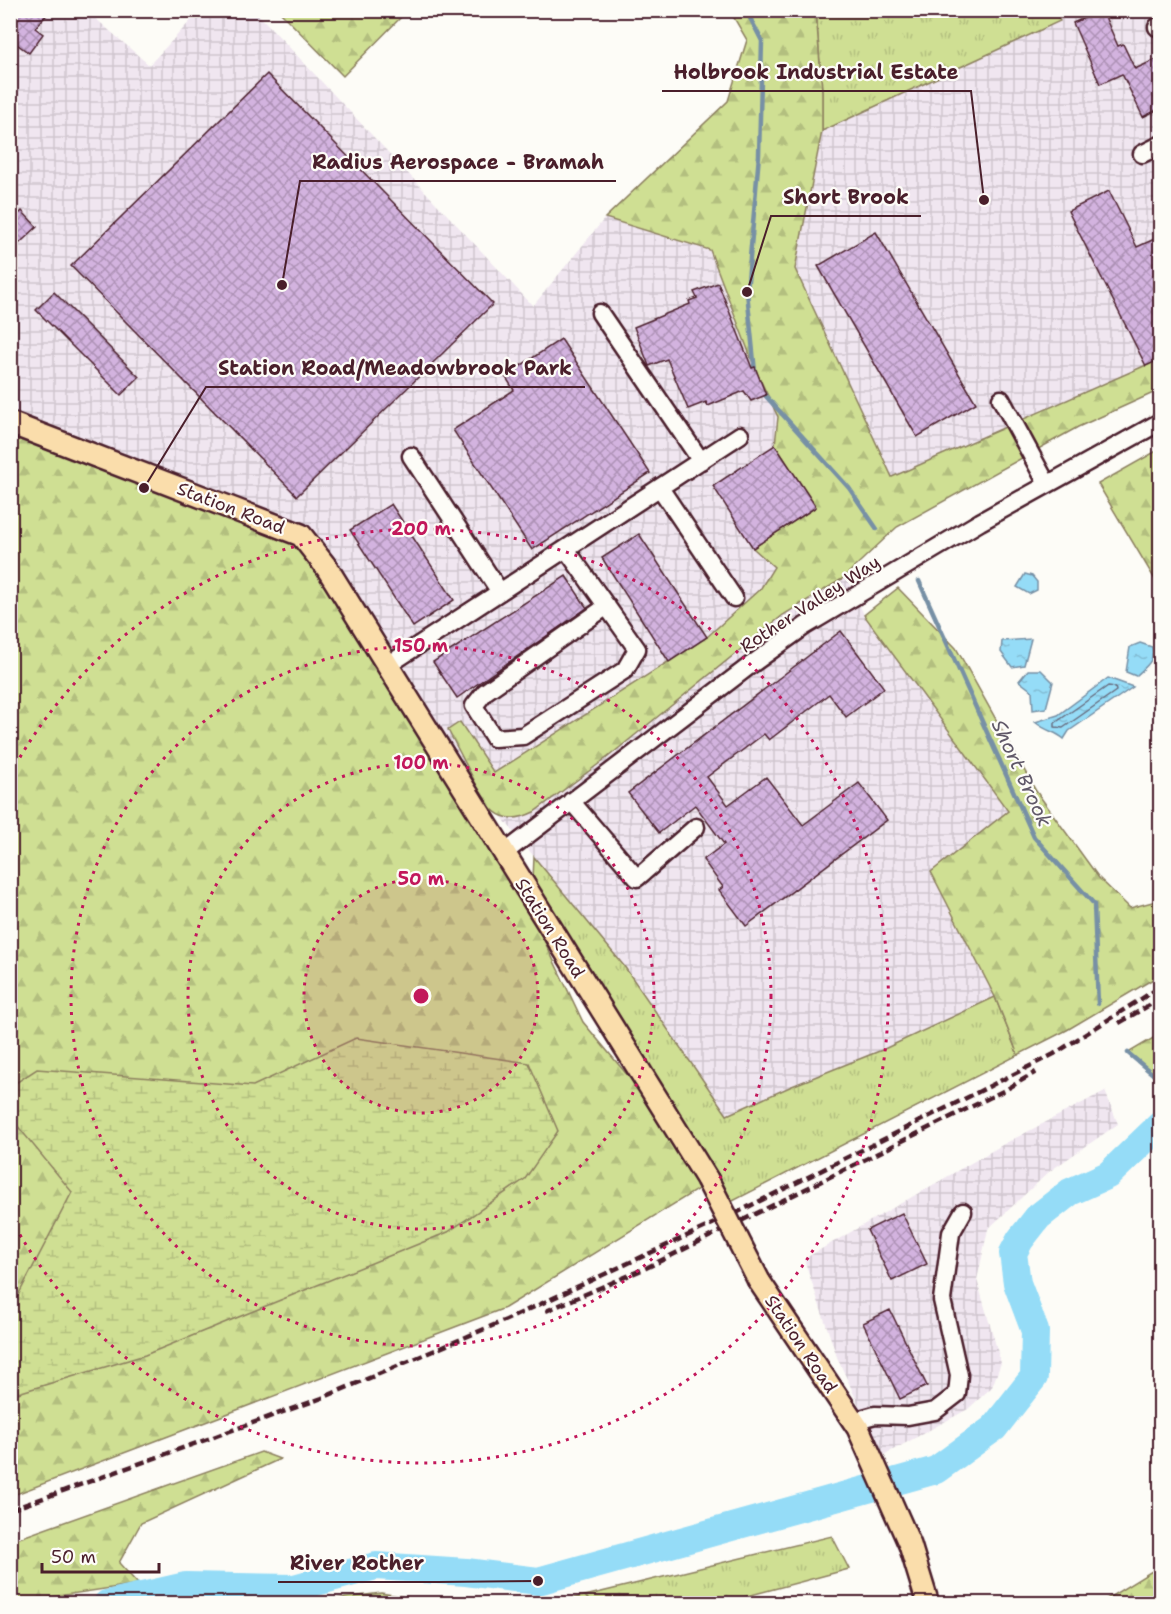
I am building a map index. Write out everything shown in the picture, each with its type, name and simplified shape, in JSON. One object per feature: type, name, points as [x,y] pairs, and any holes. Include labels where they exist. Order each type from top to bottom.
[{"type":"main road","name":"Station Road","points":[[10,423],[301,535],[327,568],[503,854],[696,1157],[759,1281],[853,1421],[910,1545],[928,1604]]},
{"type":"street","points":[[1143,154],[1161,145]]},
{"type":"street","points":[[600,314],[701,461]]},
{"type":"street","points":[[1001,399],[1047,484]]},
{"type":"street","name":"Rother Valley Way","points":[[503,854],[748,667],[806,626],[1047,484],[1161,423]]},
{"type":"street","points":[[388,665],[740,435]]},
{"type":"street","points":[[411,456],[500,592]]},
{"type":"street","points":[[660,488],[734,598]]},
{"type":"street","points":[[566,549],[607,606],[637,649],[626,670],[523,736],[494,738],[474,706],[485,692],[607,606]]},
{"type":"street","points":[[571,801],[637,878],[696,827]]},
{"type":"street","points":[[853,1421],[875,1415],[908,1416],[935,1411],[957,1395],[959,1375],[942,1300],[951,1233],[963,1212]]},
{"type":"shaded area","points":[[10,11],[87,11],[149,65],[200,11],[255,11],[533,306],[605,218],[710,250],[756,371],[778,417],[775,445],[816,507],[864,615],[1008,812],[931,872],[995,997],[882,1050],[727,1115],[624,966],[282,550],[11,440]]},
{"type":"shaded area","points":[[1055,11],[1160,11],[1160,378],[1146,366],[892,477],[795,269],[822,131],[1060,21]]},
{"type":"shaded area","points":[[1105,1091],[1118,1124],[1050,1171],[988,1229],[977,1280],[1001,1363],[992,1387],[968,1409],[882,1456],[837,1357],[804,1259],[1004,1144]]},
{"type":"green space","points":[[1055,10],[1060,21],[822,131],[822,91],[816,11]]},
{"type":"green space","points":[[279,11],[407,11],[343,76]]},
{"type":"green space","points":[[730,11],[816,11],[822,91],[822,131],[795,269],[892,477],[1160,359],[1160,390],[1078,427],[897,527],[842,579],[783,615],[608,757],[534,812],[522,817],[502,816],[488,805],[448,730],[460,722],[494,773],[707,637],[761,588],[774,567],[753,548],[816,507],[775,445],[778,417],[756,371],[710,250],[605,218],[728,101],[747,40]]},
{"type":"green space","points":[[10,430],[301,535],[503,854],[583,1022],[696,1157],[727,1204],[698,1189],[505,1308],[11,1496]]},
{"type":"green space","points":[[1160,449],[1160,588],[1098,484]]},
{"type":"green space","points":[[898,588],[956,648],[1036,791],[1099,878],[1130,908],[1160,900],[1160,975],[1067,1030],[1018,1055],[995,997],[931,872],[1008,811],[864,615]]},
{"type":"green space","points":[[534,857],[624,966],[727,1115],[882,1050],[995,997],[1018,1055],[727,1204],[693,1137],[547,906],[533,879]]},
{"type":"green space","points":[[1160,1034],[1160,1080],[1128,1053]]},
{"type":"green space","points":[[356,1038],[529,1063],[558,1131],[525,1179],[448,1232],[145,1355],[18,1393],[11,1338],[11,1309],[72,1192],[11,1118],[11,1086],[37,1069],[253,1086]]},
{"type":"green space","points":[[261,1452],[280,1459],[141,1523],[119,1563],[138,1584],[11,1603],[11,1541]]},
{"type":"green space","points":[[832,1536],[849,1569],[721,1603],[591,1603],[585,1596]]},
{"type":"green space","points":[[1160,1566],[1160,1598],[1152,1603],[1100,1603]]},
{"type":"green space","points":[[381,1593],[441,1603],[307,1603]]},
{"type":"green space","points":[[585,1596],[591,1603],[544,1603]]},
{"type":"water","points":[[1025,574],[1032,576],[1037,582],[1037,590],[1029,594],[1017,587]]},
{"type":"water","points":[[1031,639],[1024,665],[1012,667],[1001,652],[1002,641]]},
{"type":"water","points":[[1140,643],[1152,647],[1153,652],[1149,663],[1136,676],[1126,672],[1130,647]]},
{"type":"water","points":[[1028,670],[1041,670],[1053,682],[1046,708],[1033,710],[1032,691],[1019,681]]},
{"type":"water","points":[[1108,678],[1133,687],[1069,731],[1064,739],[1035,722],[1058,715]]},
{"type":"building","points":[[14,10],[51,10],[35,28],[43,34],[29,53],[10,39],[10,15]]},
{"type":"building","points":[[1102,10],[1118,46],[1123,44],[1135,69],[1161,57],[1161,108],[1143,117],[1122,74],[1100,84],[1073,23]]},
{"type":"building","points":[[267,74],[493,304],[297,496],[71,266]]},
{"type":"building","points":[[1109,191],[1137,247],[1161,236],[1161,359],[1146,366],[1068,211]]},
{"type":"building","points":[[22,211],[37,227],[10,252],[10,222]]},
{"type":"building","points":[[876,232],[976,403],[917,437],[818,266]]},
{"type":"building","points":[[718,283],[752,368],[755,367],[766,395],[751,401],[744,391],[708,406],[706,402],[688,409],[667,359],[649,366],[634,327],[690,304],[689,301],[697,298],[694,292]]},
{"type":"building","points":[[54,292],[139,377],[121,395],[36,310]]},
{"type":"building","points":[[561,339],[650,473],[532,550],[453,430],[514,390],[505,376]]},
{"type":"building","points":[[775,445],[816,507],[753,548],[713,486]]},
{"type":"building","points":[[391,504],[454,600],[413,627],[350,530]]},
{"type":"building","points":[[639,534],[707,637],[669,662],[602,558]]},
{"type":"building","points":[[566,576],[587,608],[457,698],[433,662]]},
{"type":"building","points":[[841,631],[884,688],[846,717],[829,694],[769,740],[764,734],[707,777],[728,805],[766,777],[803,825],[859,783],[887,820],[746,926],[719,890],[723,887],[703,860],[724,844],[695,805],[659,833],[628,793]]},
{"type":"building","points":[[902,1213],[927,1264],[892,1281],[867,1230]]},
{"type":"building","points":[[890,1310],[927,1386],[900,1399],[863,1323]]},
{"type":"waterway","name":"Short Brook","points":[[746,10],[762,41],[759,155],[747,292],[755,372]]},
{"type":"waterway","name":"Short Brook","points":[[763,393],[849,488],[877,529]]},
{"type":"waterway","name":"Short Brook","points":[[919,581],[1034,837],[1094,904],[1098,1004]]},
{"type":"waterway","name":"Short Brook","points":[[1128,1053],[1160,1080]]},
{"type":"waterway","points":[[107,1604],[186,1586],[294,1588],[376,1566],[466,1572],[538,1581],[936,1470],[994,1428],[1034,1377],[1035,1331],[1017,1283],[1013,1253],[1020,1240],[1038,1217],[1070,1192],[1108,1175],[1160,1125]]},
{"type":"railway","points":[[10,1510],[322,1398],[506,1320],[734,1214],[1054,1054],[1160,987]]},
{"type":"railway","points":[[1119,1023],[1160,999]]},
{"type":"railway","points":[[546,1311],[646,1268],[1007,1089],[1036,1072]]},
{"type":"place","name":"Holbrook Industrial Estate","points":[[984,200]]},
{"type":"place","name":"Radius Aerospace - Bramah","points":[[282,285]]},
{"type":"place","name":"Short Brook","points":[[747,292]]},
{"type":"place","name":"Station Road/Meadowbrook Park","points":[[144,488]]},
{"type":"place","name":"River Rother","points":[[538,1581]]}]
